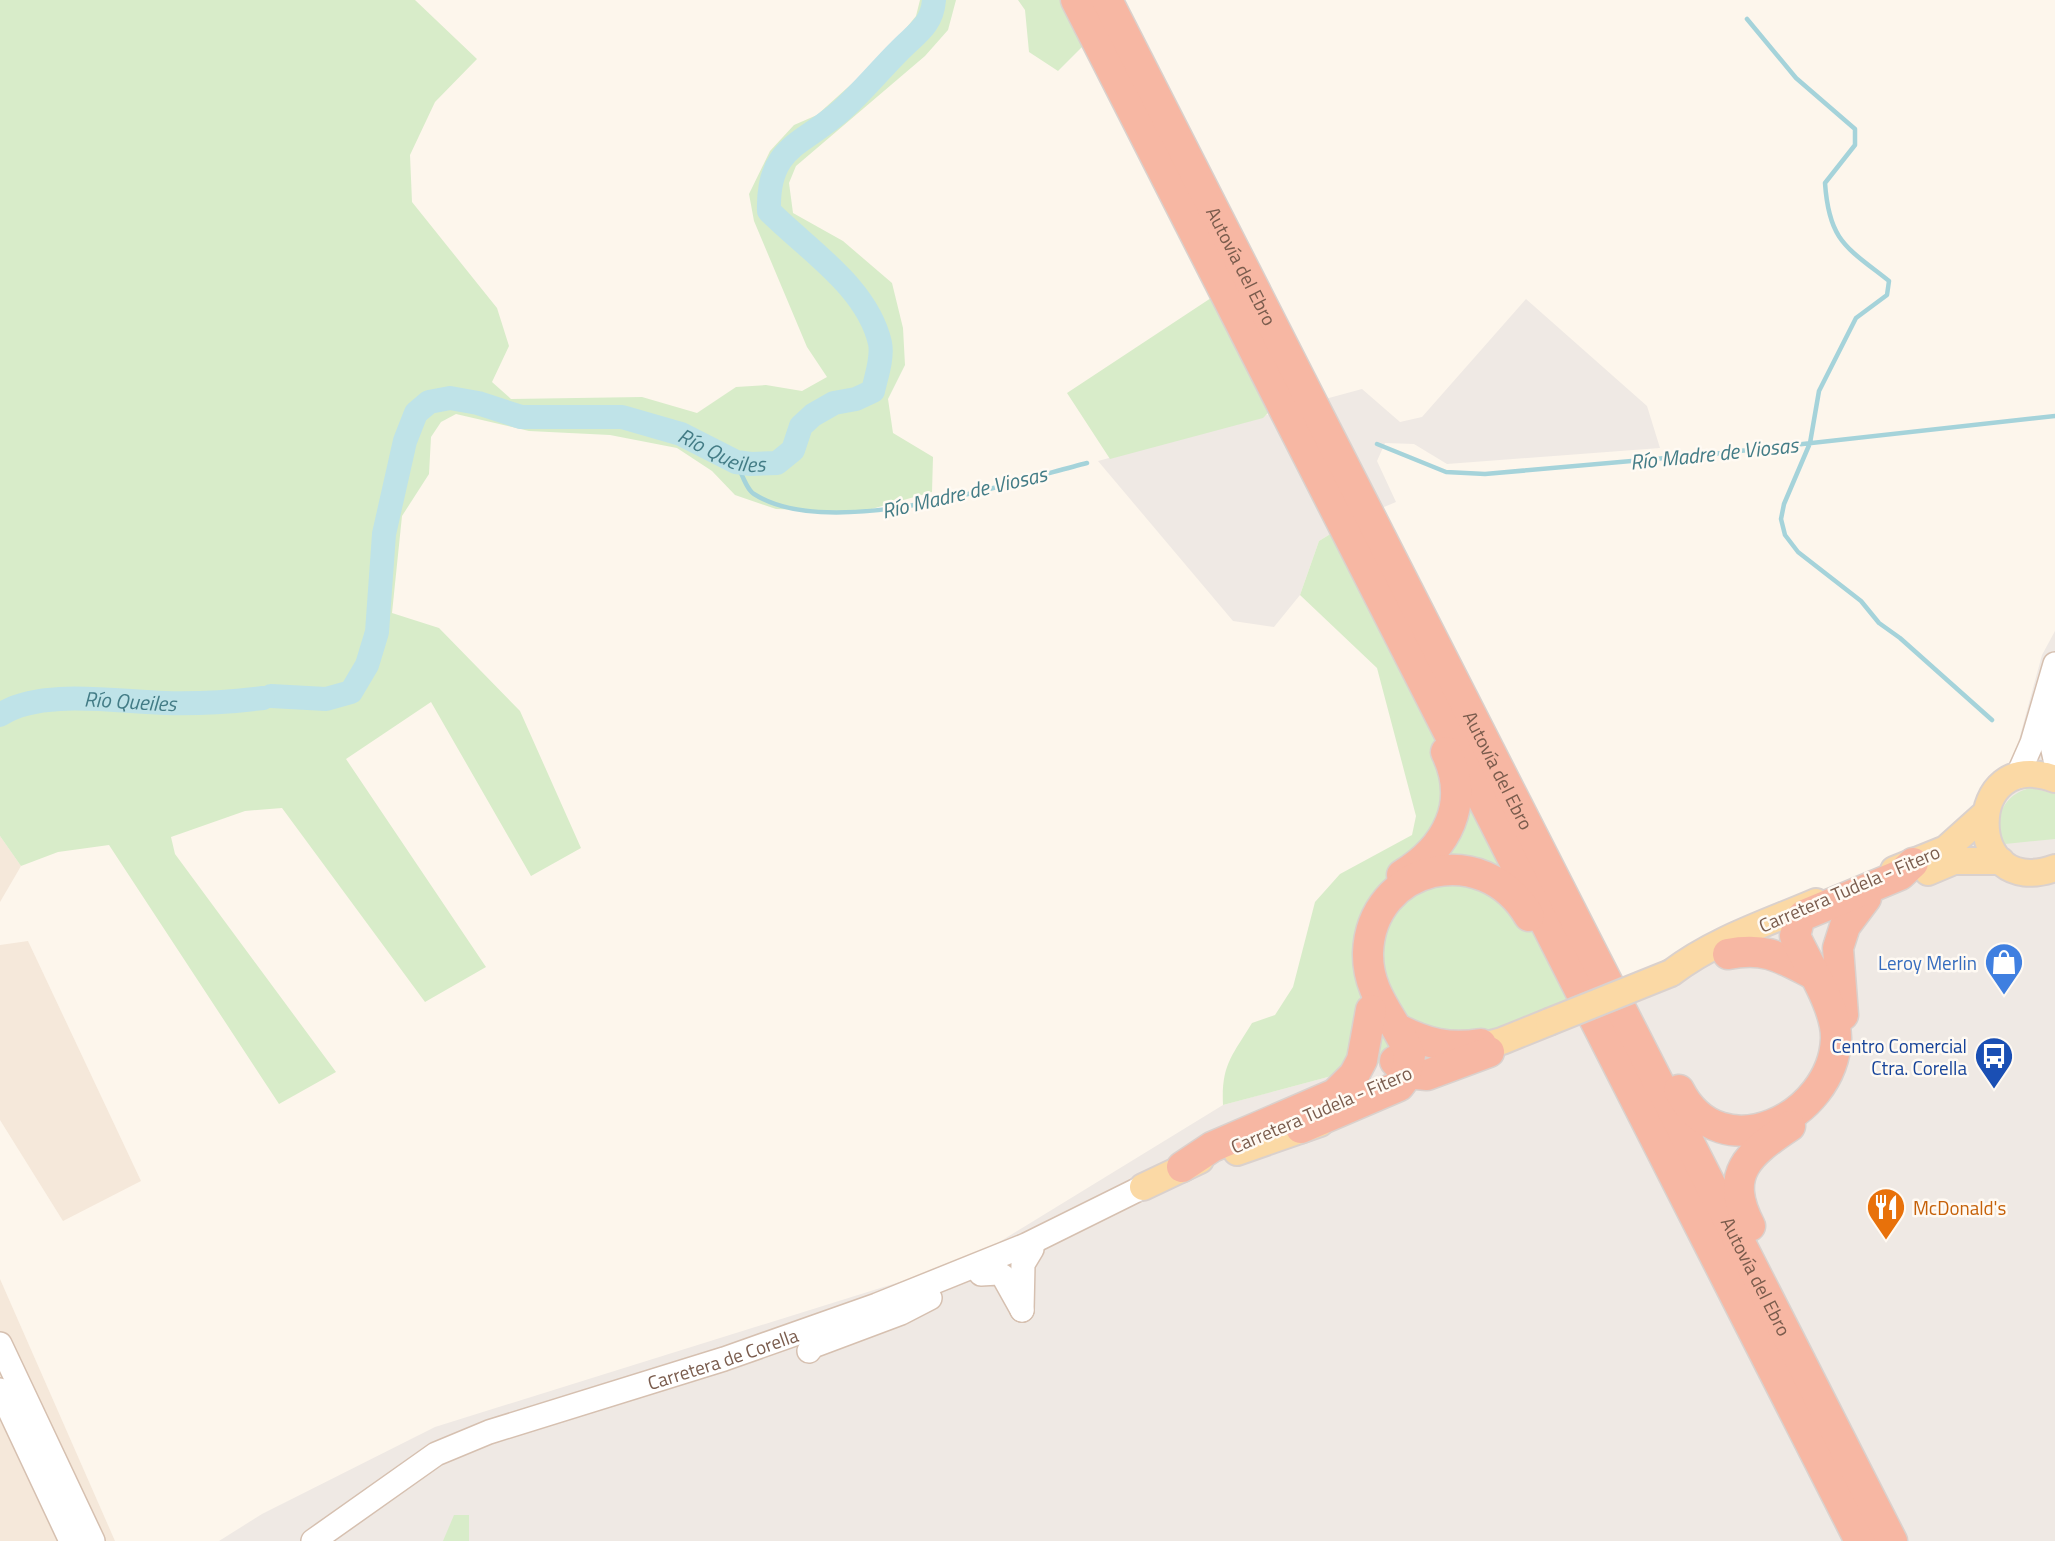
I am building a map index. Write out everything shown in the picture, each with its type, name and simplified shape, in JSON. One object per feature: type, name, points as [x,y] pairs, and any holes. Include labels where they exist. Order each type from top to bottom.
[{"type":"highway","name":"Autovía del Ebro","points":[[1076,0],[1860,1541]]},
{"type":"highway","name":"Autovía del Ebro","points":[[1107,0],[1892,1541]]},
{"type":"highway","points":[[1284,408],[1303,474],[1454,768],[1453,811],[1445,838],[1423,863],[1384,892],[1360,935],[1359,970],[1371,1010],[1398,1067],[1406,1073],[1427,1074],[1495,1046]]},
{"type":"highway","points":[[1453,679],[1532,805],[1686,1104],[1707,1124],[1732,1132],[1760,1129],[1780,1121],[1817,1091],[1827,1074],[1836,1039],[1832,1011],[1795,936],[1797,926],[1804,915],[1900,875],[1913,863]]},
{"type":"highway","points":[[1301,1128],[1399,1086],[1406,1073],[1410,1055],[1380,1002],[1370,977],[1368,950],[1381,911],[1406,884],[1441,870],[1478,872],[1517,895],[1651,1155],[1705,1233]]},
{"type":"highway","points":[[1866,898],[1845,926],[1838,948],[1839,991],[1846,1032],[1843,1062],[1828,1095],[1763,1144],[1745,1161],[1738,1182],[1739,1205],[1909,1541]]},
{"type":"highway","points":[[1728,954],[1750,950],[1774,954],[1811,973]]},
{"type":"highway","points":[[1182,1167],[1212,1147],[1335,1094],[1354,1075],[1362,1060],[1371,1010]]},
{"type":"highway","points":[[1398,1030],[1447,1047],[1495,1046]]},
{"type":"main road","points":[[2055,664],[2017,777],[2036,774],[2055,779]]},
{"type":"main road","points":[[2043,706],[2055,759]]},
{"type":"main road","name":"Carretera Tudela - Fitero","points":[[1671,973],[1689,960],[1736,936],[1946,849],[1984,814],[1996,791],[2017,777]]},
{"type":"main road","points":[[1984,814],[1985,835],[2001,861]]},
{"type":"main road","name":"Carretera Tudela - Fitero","points":[[1146,1189],[1262,1141],[1342,1117],[1549,1022],[1671,973],[1728,954],[1954,861],[2001,861],[2026,872],[2055,868]]},
{"type":"main road","name":"Carretera Tudela - Fitero","points":[[1146,1189],[1182,1167],[1406,1073]]},
{"type":"main road","name":"Carretera de Corella","points":[[335,1541],[453,1458],[820,1339],[981,1274],[1146,1189]]},
{"type":"main road","name":"Carretera de Corella","points":[[313,1541],[447,1450],[489,1432],[724,1359],[877,1305],[1026,1245],[1146,1189]]},
{"type":"main road","points":[[981,1274],[998,1273],[1003,1276],[1022,1310],[1023,1264],[1032,1249]]},
{"type":"main road","points":[[809,1351],[813,1346],[901,1313],[938,1293]]},
{"type":"main road","points":[[0,1344],[93,1541]]},
{"type":"main road","points":[[0,1390],[71,1541]]},
{"type":"shaded area","points":[[1526,299],[1647,406],[1660,448],[1447,464],[1414,444],[1385,443],[1377,461],[1396,502],[1353,520],[1319,541],[1300,595],[1274,627],[1233,621],[1098,461],[1362,389],[1400,422],[1422,417]]},
{"type":"shaded area","points":[[2055,631],[2055,1541],[219,1541],[262,1514],[435,1427],[970,1260],[1223,1105],[1562,1014],[1944,851],[1985,803],[2014,758],[2042,655]]},
{"type":"shaded area","points":[[0,836],[21,866],[0,902]]},
{"type":"shaded area","points":[[28,941],[141,1181],[63,1221],[0,1120],[0,945]]},
{"type":"shaded area","points":[[0,1279],[115,1541],[0,1541]]},
{"type":"green space","points":[[0,0],[415,0],[477,59],[435,102],[410,155],[412,202],[497,308],[509,346],[492,382],[511,399],[642,397],[697,413],[736,387],[766,385],[802,391],[827,377],[807,347],[754,221],[749,194],[770,151],[794,125],[817,115],[886,53],[916,16],[920,0],[956,0],[948,30],[925,56],[796,166],[789,183],[793,213],[843,241],[892,283],[903,328],[905,365],[888,399],[893,433],[933,457],[932,492],[861,512],[776,509],[735,495],[712,471],[677,448],[610,435],[529,431],[456,414],[441,422],[431,437],[429,474],[402,516],[392,613],[439,628],[520,711],[581,848],[531,876],[431,702],[346,759],[486,967],[425,1002],[282,808],[245,811],[171,837],[175,854],[336,1072],[279,1104],[109,845],[58,852],[21,866],[0,836]]},
{"type":"green space","points":[[1018,0],[1068,0],[1088,41],[1058,71],[1029,52],[1025,10]]},
{"type":"green space","points":[[1211,298],[1268,413],[1263,418],[1110,459],[1067,393]]},
{"type":"green space","points":[[1353,520],[1604,999],[1223,1105],[1224,1080],[1229,1061],[1252,1023],[1275,1015],[1293,987],[1315,902],[1340,874],[1412,835],[1416,816],[1377,668],[1300,595],[1319,541]]},
{"type":"green space","points":[[2032,788],[2055,794],[2055,839],[2005,844],[1999,826],[2003,808],[2015,795]]},
{"type":"green space","points":[[454,1515],[469,1515],[469,1541],[443,1541]]},
{"type":"waterway","name":"Río Queiles","points":[[271,696],[326,699],[351,692],[367,665],[377,632],[384,534],[405,441],[416,413],[429,402],[450,398],[478,403],[521,417],[622,417],[681,434],[736,462],[751,464],[777,463],[793,450],[801,426],[813,415],[834,403],[856,399],[873,391],[881,355],[873,323],[863,304],[849,287],[769,211],[770,189],[781,159],[843,109],[922,29],[930,17],[934,0]]},
{"type":"waterway","points":[[1747,19],[1796,78],[1855,129],[1855,145],[1825,183],[1827,202],[1842,241],[1861,260],[1889,281],[1887,295],[1856,318],[1819,391],[1810,443],[1784,504],[1781,519],[1785,535],[1798,552],[1861,601],[1879,623],[1900,638],[1992,720]]},
{"type":"waterway","name":"Río Madre de Viosas","points":[[1377,444],[1446,472],[1485,474],[1722,453],[2055,416]]},
{"type":"waterway","name":"Río Madre de Viosas","points":[[736,462],[754,494],[786,507],[826,512],[871,511],[918,504],[965,495],[1087,463]]},
{"type":"waterway","name":"Río Queiles","points":[[0,715],[16,707],[57,699],[190,703],[263,698]]},
{"type":"place","name":"Leroy Merlin","points":[[2004,996]]},
{"type":"place","name":"Centro Comercial Ctra. Corella","points":[[1994,1090]]},
{"type":"place","name":"McDonald's","points":[[1886,1241]]}]
